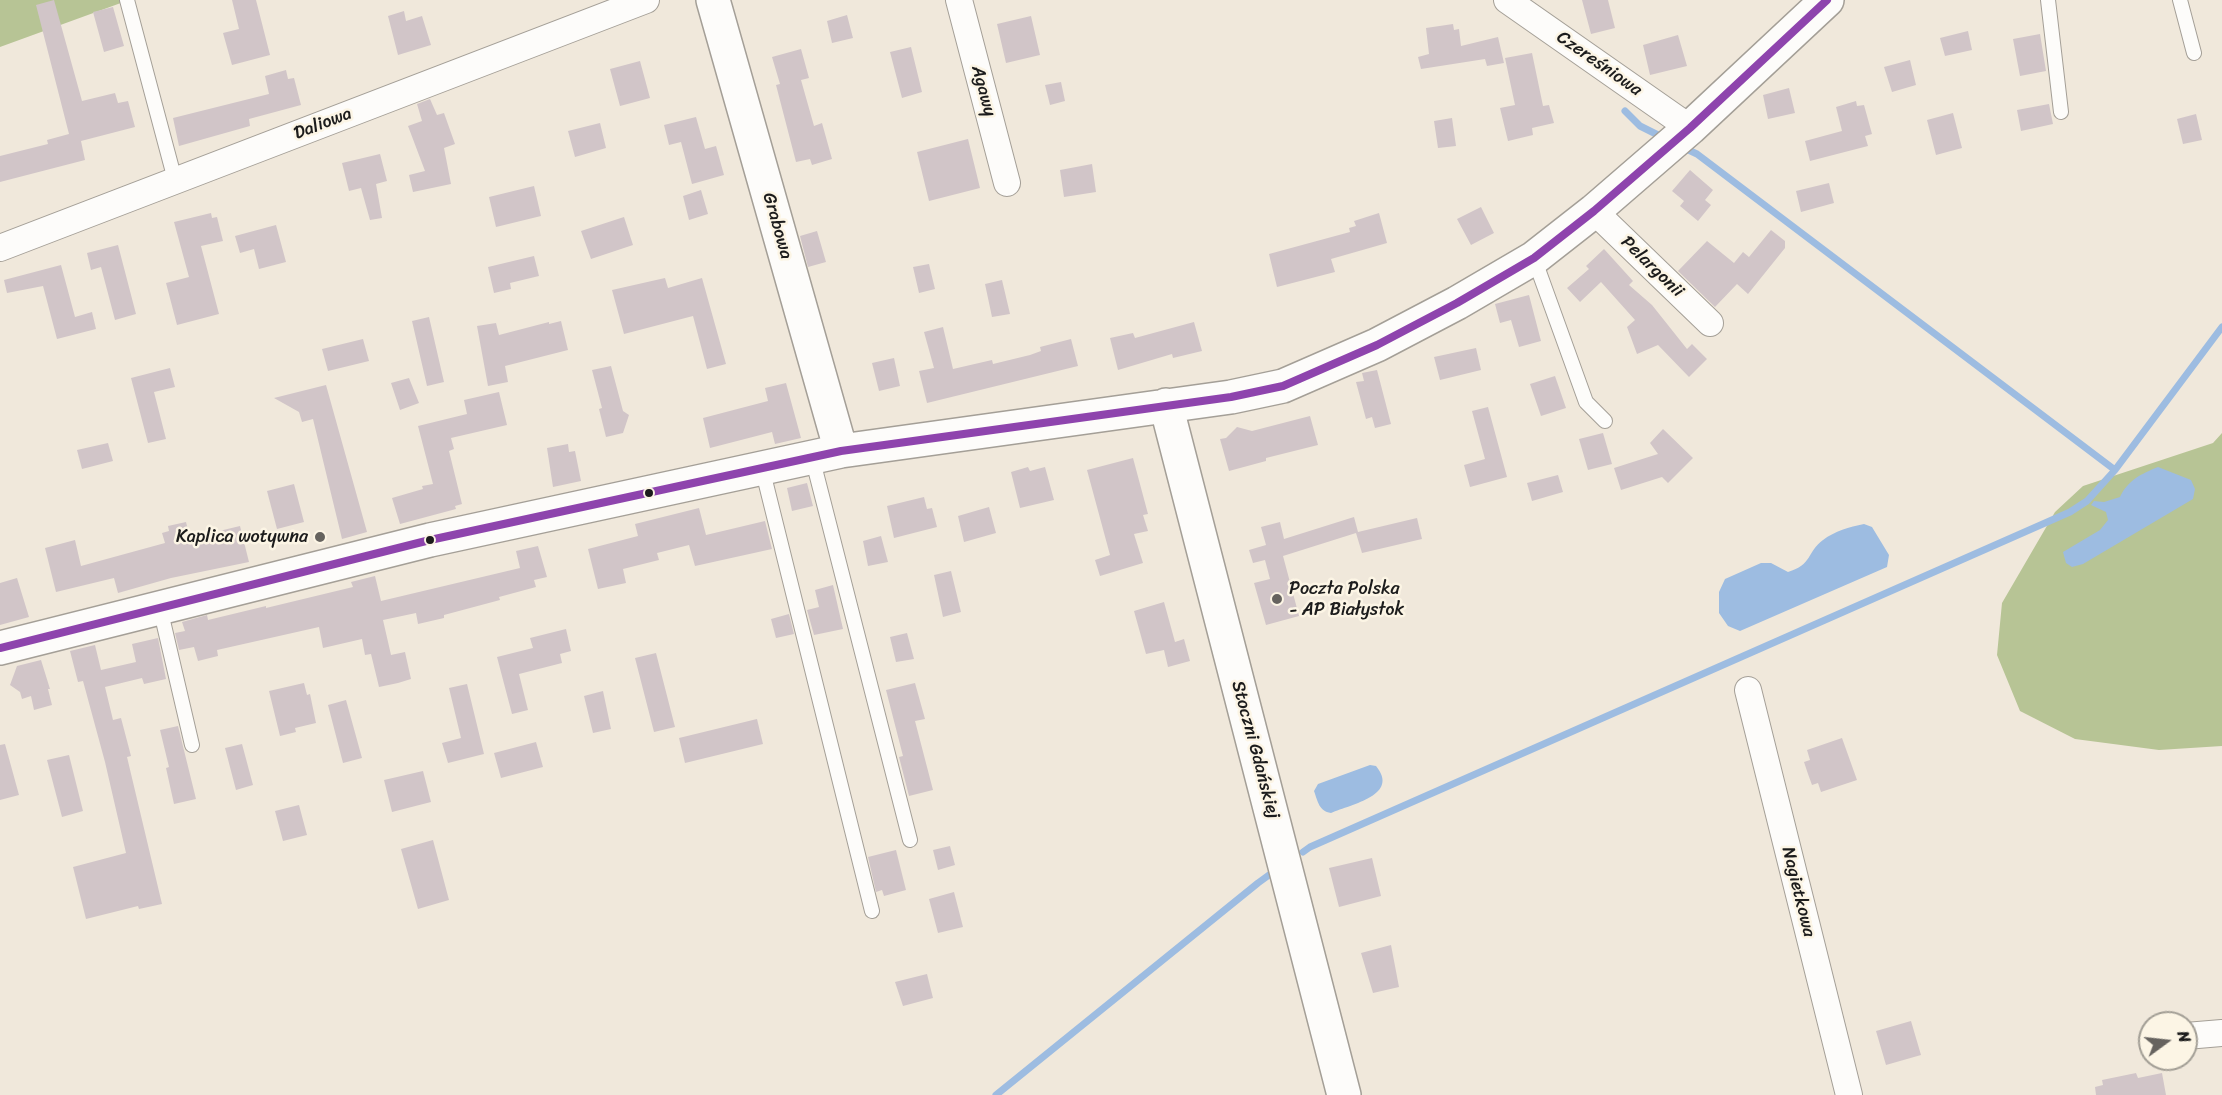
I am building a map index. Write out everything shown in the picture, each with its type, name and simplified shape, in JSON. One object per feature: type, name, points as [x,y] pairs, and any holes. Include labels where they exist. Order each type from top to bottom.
[{"type":"street","name":"Daliowa","points":[[0,248],[646,0]]},
{"type":"street","name":"Grabowa","points":[[712,0],[827,454]]},
{"type":"street","name":"Agawy","points":[[959,0],[1007,183]]},
{"type":"street","name":"Czereśniowa","points":[[1508,0],[1690,128]]},
{"type":"street","points":[[0,648],[430,540],[827,454],[1231,397],[1283,386],[1377,345],[1457,303],[1534,258],[1594,211],[1690,128],[1827,0]]},
{"type":"street","name":"Pelargonii","points":[[1594,211],[1710,323]]},
{"type":"street","name":"Stoczni Gdańskiej","points":[[1166,405],[1344,1095]]},
{"type":"street","name":"Nagietkowa","points":[[1748,690],[1849,1095]]},
{"type":"street","points":[[2198,1034],[2222,1033]]},
{"type":"lane","points":[[127,0],[175,180]]},
{"type":"lane","points":[[2048,0],[2061,112]]},
{"type":"lane","points":[[2180,0],[2194,53]]},
{"type":"lane","points":[[1534,258],[1586,402],[1605,421]]},
{"type":"lane","points":[[827,454],[910,840]]},
{"type":"lane","points":[[762,468],[872,911]]},
{"type":"lane","points":[[160,608],[192,745]]},
{"type":"green space","points":[[0,0],[129,0],[0,47]]},
{"type":"green space","points":[[2222,433],[2222,746],[2159,750],[2075,739],[2020,711],[1997,655],[2002,603],[2055,512],[2083,486],[2213,443]]},
{"type":"water","points":[[2158,467],[2191,480],[2195,489],[2193,499],[2083,564],[2072,567],[2066,563],[2063,552],[2100,530],[2108,520],[2106,512],[2091,505],[2094,501],[2104,502],[2120,497],[2136,478]]},
{"type":"water","points":[[1864,524],[1872,527],[1889,555],[1887,567],[1740,631],[1728,626],[1719,613],[1719,592],[1725,579],[1761,563],[1771,563],[1788,572],[1796,569],[1828,537],[1842,530]]},
{"type":"water","points":[[1370,765],[1376,766],[1382,776],[1382,784],[1378,791],[1361,802],[1331,813],[1321,808],[1314,791],[1318,784]]},
{"type":"building","points":[[54,0],[82,101],[115,93],[118,103],[128,101],[135,127],[81,141],[85,160],[0,182],[0,156],[48,144],[47,140],[69,134],[36,5]]},
{"type":"building","points":[[232,0],[256,0],[270,55],[232,65],[223,33],[239,29]]},
{"type":"building","points":[[1582,0],[1608,0],[1615,28],[1591,34]]},
{"type":"building","points":[[113,7],[124,46],[104,52],[93,12]]},
{"type":"building","points":[[404,11],[406,21],[422,16],[431,45],[398,55],[388,16]]},
{"type":"building","points":[[847,15],[853,38],[832,43],[827,21]]},
{"type":"building","points":[[1031,16],[1040,55],[1006,63],[997,24]]},
{"type":"building","points":[[1453,24],[1454,30],[1459,29],[1461,46],[1498,37],[1504,63],[1487,66],[1485,59],[1421,69],[1418,57],[1429,54],[1426,28]]},
{"type":"building","points":[[1968,31],[1972,50],[1945,56],[1940,38]]},
{"type":"building","points":[[2040,34],[2046,71],[2020,76],[2013,39]]},
{"type":"building","points":[[1678,35],[1687,66],[1650,75],[1643,45]]},
{"type":"building","points":[[911,47],[922,92],[902,98],[890,52]]},
{"type":"building","points":[[801,49],[809,78],[801,80],[814,126],[822,123],[832,159],[812,165],[810,159],[796,162],[776,85],[780,84],[772,57]]},
{"type":"building","points":[[1532,53],[1543,106],[1549,105],[1554,123],[1532,128],[1533,135],[1508,141],[1500,108],[1515,105],[1505,58]]},
{"type":"building","points":[[1910,60],[1916,85],[1892,92],[1884,67]]},
{"type":"building","points":[[640,61],[650,98],[620,106],[610,69]]},
{"type":"building","points":[[286,70],[288,79],[294,78],[301,105],[249,119],[250,126],[179,146],[173,118],[269,94],[265,76]]},
{"type":"building","points":[[1061,82],[1065,101],[1050,105],[1045,85]]},
{"type":"building","points":[[1789,88],[1795,113],[1768,119],[1763,95]]},
{"type":"building","points":[[430,99],[437,115],[444,113],[455,144],[444,148],[451,184],[413,192],[409,175],[425,171],[408,126],[422,121],[417,104]]},
{"type":"building","points":[[1856,101],[1857,106],[1864,105],[1872,134],[1865,136],[1868,146],[1810,161],[1805,141],[1842,131],[1836,107]]},
{"type":"building","points":[[2049,104],[2053,124],[2021,131],[2017,110]]},
{"type":"building","points":[[1953,113],[1962,148],[1936,155],[1927,120]]},
{"type":"building","points":[[2196,114],[2202,140],[2183,144],[2177,119]]},
{"type":"building","points":[[696,117],[705,149],[716,146],[724,175],[692,184],[681,142],[669,145],[664,125]]},
{"type":"building","points":[[1452,118],[1456,146],[1438,148],[1434,121]]},
{"type":"building","points":[[600,123],[606,148],[575,157],[568,131]]},
{"type":"building","points":[[968,139],[980,188],[929,201],[917,152]]},
{"type":"building","points":[[380,154],[387,181],[376,184],[382,218],[370,220],[361,188],[349,191],[342,163]]},
{"type":"building","points":[[1092,164],[1096,192],[1064,197],[1060,170]]},
{"type":"building","points":[[1690,170],[1713,190],[1705,200],[1711,205],[1698,221],[1680,206],[1684,201],[1672,191]]},
{"type":"building","points":[[1829,183],[1834,203],[1801,212],[1796,191]]},
{"type":"building","points":[[534,186],[541,216],[496,227],[489,197]]},
{"type":"building","points":[[701,190],[708,214],[689,220],[683,196]]},
{"type":"building","points":[[1481,207],[1494,233],[1471,245],[1457,219]]},
{"type":"building","points":[[211,213],[212,218],[217,217],[223,241],[201,246],[219,314],[177,325],[166,283],[189,277],[174,222]]},
{"type":"building","points":[[1379,213],[1387,243],[1331,259],[1335,272],[1277,287],[1269,254],[1350,232],[1349,228],[1356,226],[1354,221]]},
{"type":"building","points":[[624,217],[633,245],[591,259],[581,231]]},
{"type":"building","points":[[276,225],[286,262],[259,269],[254,249],[240,253],[235,236]]},
{"type":"building","points":[[1771,230],[1785,241],[1785,248],[1748,294],[1737,284],[1715,307],[1678,271],[1707,241],[1734,263],[1743,252],[1749,257]]},
{"type":"building","points":[[817,231],[826,262],[808,267],[800,236]]},
{"type":"building","points":[[118,245],[136,314],[115,320],[101,267],[91,270],[87,253]]},
{"type":"building","points":[[1604,249],[1633,281],[1629,285],[1652,305],[1687,349],[1692,344],[1707,359],[1689,377],[1658,345],[1637,354],[1627,327],[1635,320],[1601,282],[1580,302],[1567,288],[1589,269],[1586,266]]},
{"type":"building","points":[[534,256],[539,276],[510,283],[511,289],[494,293],[488,267]]},
{"type":"building","points":[[929,264],[935,289],[919,293],[913,267]]},
{"type":"building","points":[[61,265],[75,317],[92,312],[96,329],[57,339],[43,286],[7,293],[4,280]]},
{"type":"building","points":[[665,278],[668,288],[702,278],[726,364],[707,369],[693,316],[624,334],[612,290]]},
{"type":"building","points":[[1002,280],[1010,314],[992,317],[985,284]]},
{"type":"building","points":[[1529,295],[1541,341],[1519,347],[1511,320],[1500,323],[1495,304]]},
{"type":"building","points":[[429,317],[444,382],[427,386],[412,321]]},
{"type":"building","points":[[561,321],[568,350],[505,366],[508,382],[488,386],[477,326],[496,323],[499,335]]},
{"type":"building","points":[[1194,322],[1202,351],[1173,358],[1172,354],[1118,370],[1110,338],[1133,333],[1135,338]]},
{"type":"building","points":[[943,327],[953,369],[992,360],[993,364],[1030,355],[1041,351],[1040,347],[1071,339],[1078,366],[927,403],[919,371],[934,368],[924,332]]},
{"type":"building","points":[[363,339],[369,361],[328,371],[322,349]]},
{"type":"building","points":[[1476,348],[1481,370],[1440,380],[1434,357]]},
{"type":"building","points":[[894,358],[900,386],[879,391],[872,363]]},
{"type":"building","points":[[611,366],[623,411],[629,415],[623,433],[606,437],[599,409],[602,408],[592,370]]},
{"type":"building","points":[[170,368],[175,387],[154,392],[166,439],[148,443],[131,378]]},
{"type":"building","points":[[1377,370],[1391,424],[1375,428],[1372,417],[1366,419],[1356,382],[1364,381],[1362,373]]},
{"type":"building","points":[[1555,376],[1566,408],[1541,416],[1530,384]]},
{"type":"building","points":[[409,378],[419,403],[400,410],[391,383]]},
{"type":"building","points":[[786,383],[801,438],[775,444],[772,432],[710,448],[703,418],[768,401],[765,388]]},
{"type":"building","points":[[326,385],[367,532],[342,539],[313,419],[302,422],[299,412],[274,398]]},
{"type":"building","points":[[499,392],[507,425],[451,438],[454,449],[449,451],[462,504],[455,506],[456,509],[400,524],[392,498],[433,484],[418,426],[467,414],[464,400]]},
{"type":"building","points":[[1488,407],[1507,477],[1470,487],[1464,465],[1485,459],[1472,411]]},
{"type":"building","points":[[1310,416],[1318,445],[1266,458],[1266,461],[1229,471],[1220,439],[1226,438],[1237,427],[1252,431]]},
{"type":"building","points":[[1663,429],[1693,458],[1668,483],[1662,477],[1621,490],[1614,468],[1658,454],[1650,443]]},
{"type":"building","points":[[1603,433],[1612,464],[1588,470],[1579,439]]},
{"type":"building","points":[[108,443],[113,461],[82,469],[77,450]]},
{"type":"building","points":[[568,444],[569,452],[575,451],[581,481],[553,487],[547,448]]},
{"type":"building","points":[[1133,458],[1148,514],[1143,515],[1148,531],[1134,534],[1143,563],[1100,576],[1095,560],[1110,555],[1087,470]]},
{"type":"building","points":[[1028,467],[1030,471],[1045,467],[1054,500],[1020,508],[1011,472]]},
{"type":"building","points":[[1558,475],[1563,492],[1532,501],[1527,483]]},
{"type":"building","points":[[807,483],[813,506],[792,511],[787,488]]},
{"type":"building","points":[[294,484],[304,522],[277,529],[267,491]]},
{"type":"building","points":[[924,497],[927,509],[932,508],[937,527],[894,538],[887,506]]},
{"type":"building","points":[[989,507],[996,533],[964,542],[958,516]]},
{"type":"building","points":[[699,508],[706,535],[765,521],[772,549],[695,566],[689,545],[657,553],[659,560],[623,569],[626,583],[598,589],[588,549],[638,536],[635,524]]},
{"type":"building","points":[[1354,517],[1358,532],[1417,518],[1422,539],[1362,553],[1356,533],[1283,556],[1299,616],[1266,625],[1254,583],[1270,579],[1265,560],[1253,563],[1249,550],[1266,545],[1261,527],[1280,522],[1284,539]]},
{"type":"building","points":[[186,522],[190,538],[240,526],[249,562],[171,578],[118,593],[114,578],[56,592],[45,548],[75,540],[81,566],[165,543],[162,533],[169,531],[168,526]]},
{"type":"building","points":[[881,536],[888,562],[868,566],[863,541]]},
{"type":"building","points":[[538,546],[547,577],[534,580],[536,587],[499,597],[500,600],[444,615],[444,618],[418,624],[416,613],[383,620],[391,655],[405,652],[411,679],[398,683],[379,687],[371,654],[365,655],[362,639],[323,648],[319,627],[217,650],[218,656],[198,661],[194,647],[179,650],[175,633],[185,631],[182,622],[207,615],[208,620],[266,606],[266,608],[353,587],[351,582],[375,576],[381,601],[520,568],[516,551]]},
{"type":"building","points":[[951,571],[961,612],[943,617],[934,575]]},
{"type":"building","points":[[17,578],[29,617],[0,625],[0,583]]},
{"type":"building","points":[[833,585],[843,629],[814,635],[807,610],[819,607],[815,590]]},
{"type":"building","points":[[1164,602],[1175,642],[1184,639],[1190,661],[1168,667],[1164,650],[1146,654],[1134,611]]},
{"type":"building","points":[[789,614],[794,634],[776,638],[771,619]]},
{"type":"building","points":[[566,629],[571,651],[560,654],[562,663],[519,674],[528,710],[512,714],[497,657],[533,648],[530,638]]},
{"type":"building","points":[[907,633],[914,659],[896,662],[890,637]]},
{"type":"building","points":[[158,638],[166,679],[144,684],[142,678],[105,687],[113,720],[121,718],[131,756],[127,757],[162,904],[139,909],[138,906],[86,919],[73,867],[126,853],[83,681],[78,682],[70,651],[95,645],[101,670],[136,662],[132,644]]},
{"type":"building","points":[[656,653],[675,727],[654,732],[635,658]]},
{"type":"building","points":[[41,660],[50,689],[48,689],[52,705],[34,710],[31,696],[22,699],[20,692],[10,685],[17,666]]},
{"type":"building","points":[[304,683],[307,695],[310,694],[316,723],[295,728],[296,732],[280,736],[269,691]]},
{"type":"building","points":[[915,683],[925,719],[915,721],[933,790],[909,796],[899,757],[903,756],[886,690]]},
{"type":"building","points":[[467,684],[484,754],[448,763],[442,743],[461,738],[449,688]]},
{"type":"building","points":[[603,691],[611,729],[593,733],[584,696]]},
{"type":"building","points":[[346,700],[362,758],[343,763],[328,705]]},
{"type":"building","points":[[757,719],[763,744],[685,763],[679,738]]},
{"type":"building","points":[[178,726],[196,799],[174,804],[166,768],[169,767],[160,730]]},
{"type":"building","points":[[1842,738],[1857,780],[1821,792],[1818,783],[1812,785],[1804,762],[1810,760],[1807,750]]},
{"type":"building","points":[[536,742],[543,767],[501,778],[494,753]]},
{"type":"building","points":[[5,744],[19,795],[0,800],[0,745]]},
{"type":"building","points":[[242,744],[253,785],[236,790],[225,748]]},
{"type":"building","points":[[69,755],[83,811],[62,817],[47,760]]},
{"type":"building","points":[[423,771],[431,802],[392,812],[384,780]]},
{"type":"building","points":[[299,805],[307,835],[283,841],[275,811]]},
{"type":"building","points":[[433,840],[449,900],[418,909],[401,849]]},
{"type":"building","points":[[950,846],[955,865],[938,870],[933,850]]},
{"type":"building","points":[[896,850],[906,890],[884,896],[882,890],[876,892],[868,857]]},
{"type":"building","points":[[1372,858],[1381,896],[1339,907],[1329,868]]},
{"type":"building","points":[[954,892],[963,927],[938,933],[929,899]]},
{"type":"building","points":[[1391,945],[1399,987],[1373,993],[1361,953]]},
{"type":"building","points":[[927,974],[933,998],[903,1006],[895,982]]},
{"type":"building","points":[[1911,1021],[1921,1055],[1886,1065],[1876,1031]]},
{"type":"building","points":[[2136,1073],[2138,1078],[2162,1073],[2166,1095],[2096,1095],[2095,1087],[2103,1085],[2102,1080]]},
{"type":"waterway","points":[[1625,111],[1640,126],[1664,138]]},
{"type":"waterway","points":[[1682,147],[1697,154],[2115,470]]},
{"type":"waterway","points":[[1303,852],[2070,512],[2087,501],[2115,470],[2222,327]]},
{"type":"waterway","points":[[996,1095],[1269,875]]},
{"type":"transit line","points":[[0,648],[430,540],[841,451],[1231,397],[1283,386],[1377,345],[1457,303],[1534,258],[1594,211],[1690,128],[1827,0]]},
{"type":"place","name":"Kaplica wotywna","points":[[320,537]]},
{"type":"place","name":"Poczta Polska - AP Białystok","points":[[1277,599]]}]
